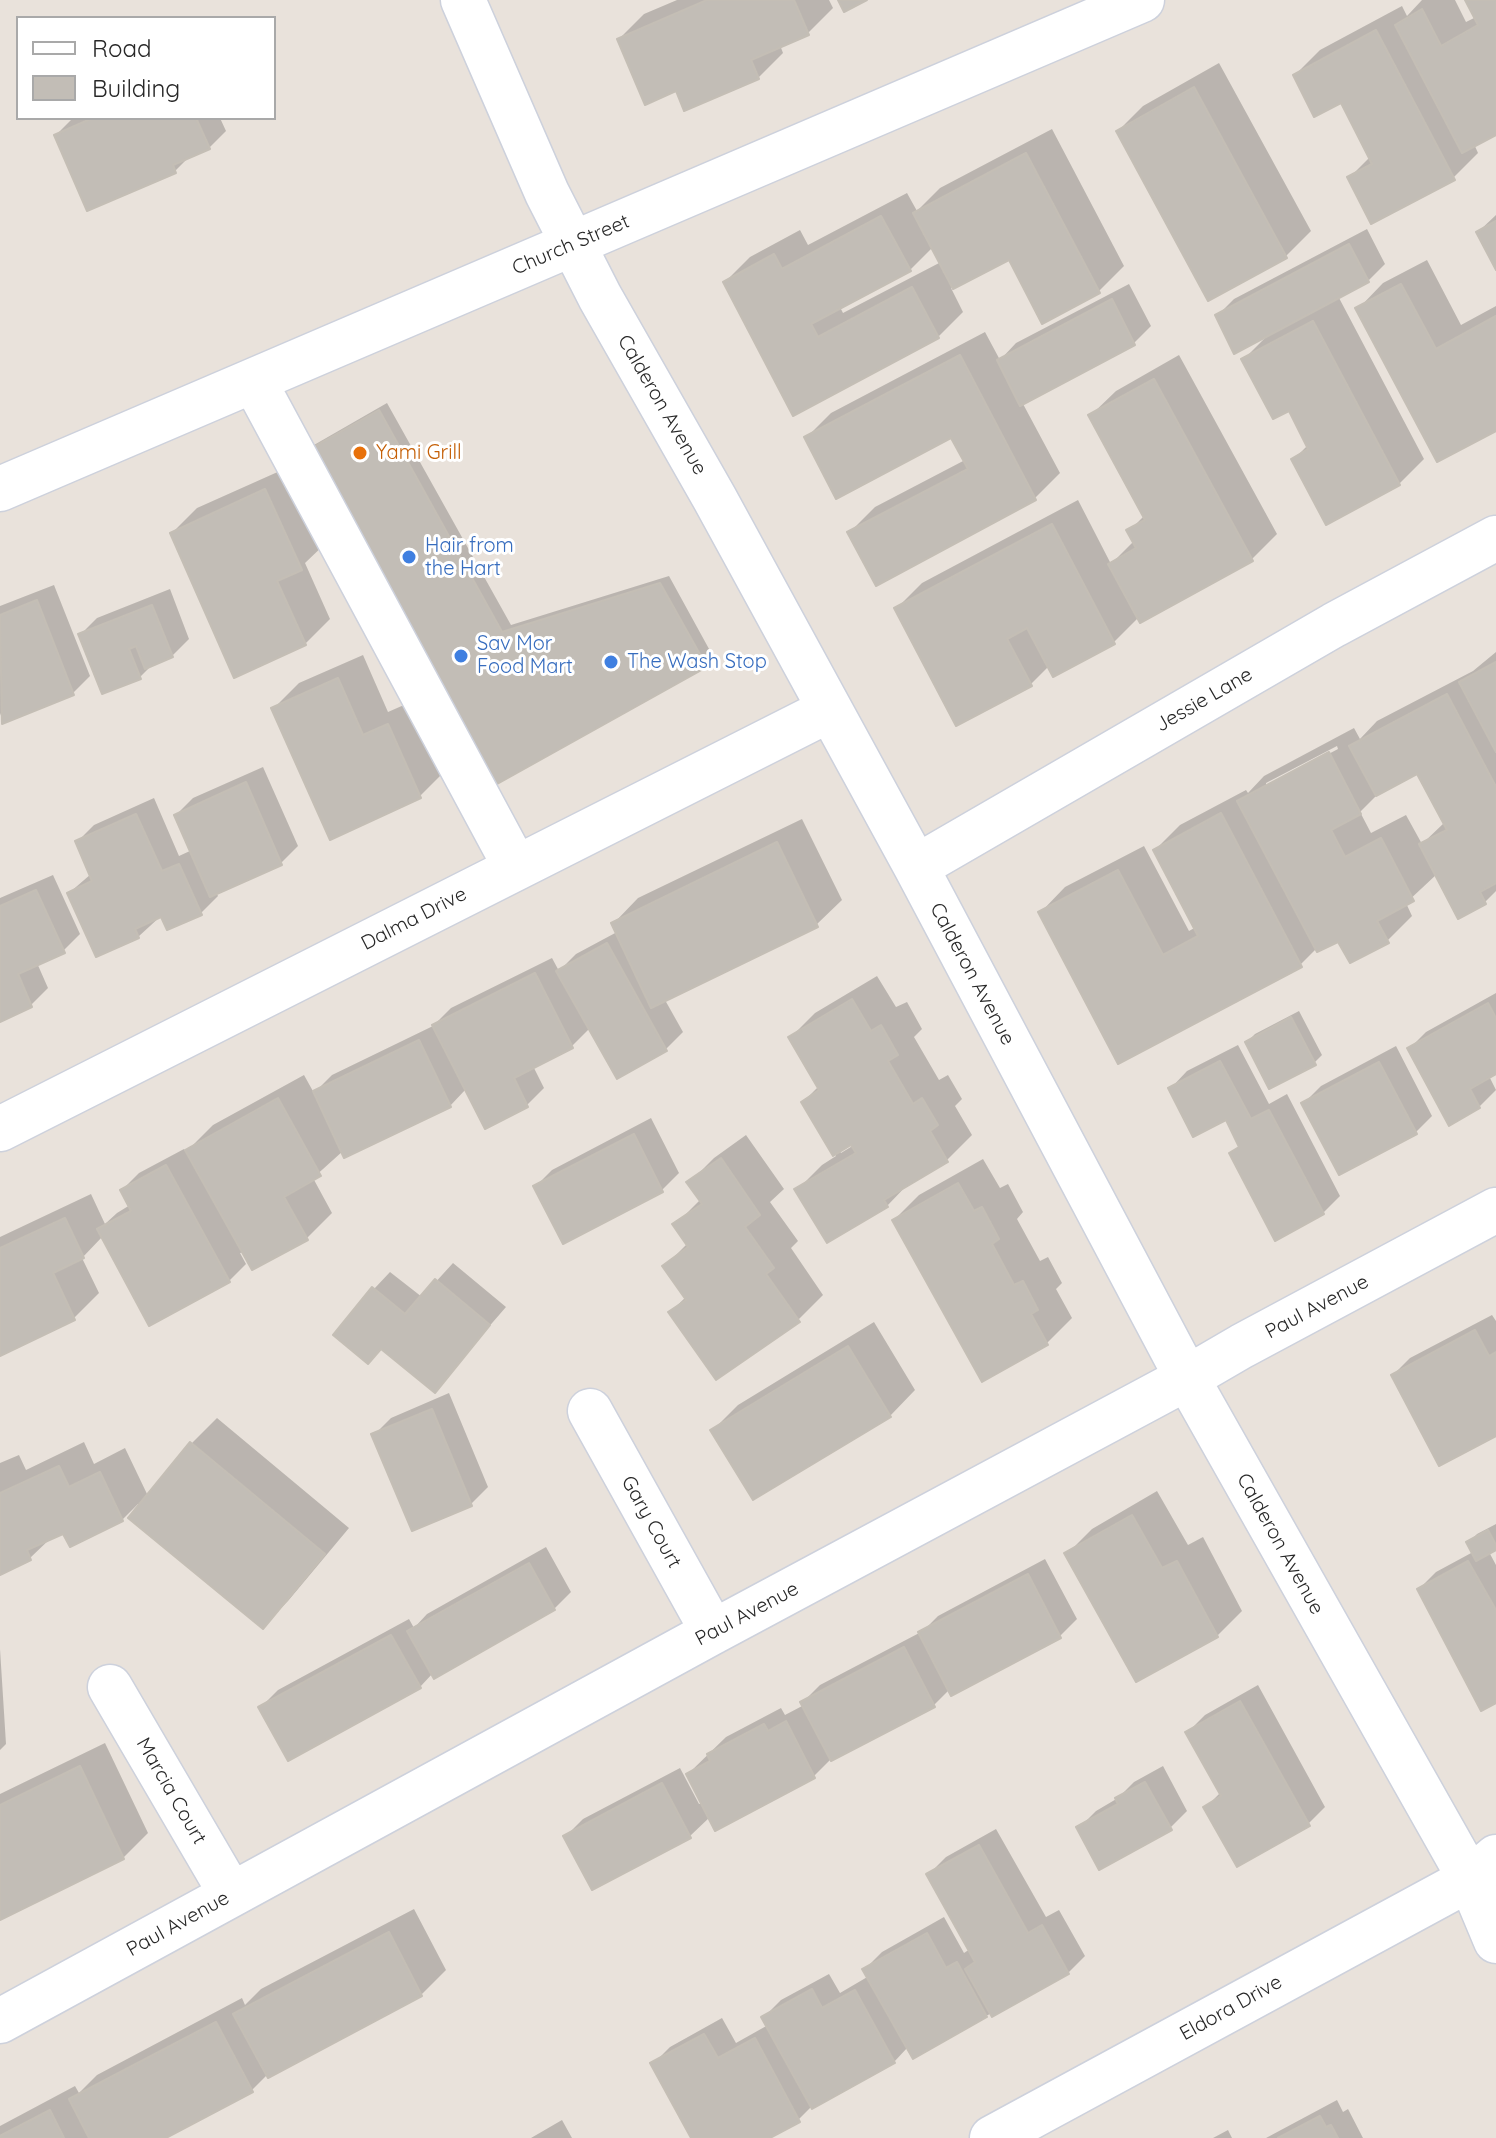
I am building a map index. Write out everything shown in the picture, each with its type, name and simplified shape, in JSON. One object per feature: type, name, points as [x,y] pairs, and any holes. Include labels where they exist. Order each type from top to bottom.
[{"type":"street","name":"Calderon Avenue","points":[[463,0],[572,245],[916,867],[1187,1378],[1483,1868],[1496,1941]]},
{"type":"street","name":"Church Street","points":[[0,489],[1142,0]]},
{"type":"street","points":[[254,381],[516,868]]},
{"type":"street","name":"Jessie Lane","points":[[916,867],[1334,625],[1496,538]]},
{"type":"street","name":"Dalma Drive","points":[[0,1129],[829,710]]},
{"type":"street","name":"Paul Avenue","points":[[0,2021],[1496,1210]]},
{"type":"street","name":"Gary Court","points":[[590,1411],[713,1632]]},
{"type":"street","name":"Marcia Court","points":[[110,1687],[231,1894]]},
{"type":"street","name":"Eldora Drive","points":[[992,2138],[1483,1868]]},
{"type":"building","points":[[707,0],[794,0],[809,35],[751,60],[759,79],[684,111],[676,91],[645,105],[617,39]]},
{"type":"building","points":[[838,0],[867,0],[844,12]]},
{"type":"building","points":[[1465,0],[1496,0],[1496,135],[1462,153],[1395,25],[1422,9],[1441,46],[1478,25]]},
{"type":"building","points":[[1376,30],[1455,180],[1371,224],[1347,177],[1372,164],[1341,103],[1314,117],[1293,75]]},
{"type":"building","points":[[1194,87],[1287,258],[1208,301],[1116,131]]},
{"type":"building","points":[[88,120],[197,120],[210,149],[173,165],[176,173],[87,211],[54,135]]},
{"type":"building","points":[[1026,153],[1100,293],[1042,324],[1009,260],[953,289],[913,213]]},
{"type":"building","points":[[881,216],[911,271],[811,324],[818,337],[912,287],[939,338],[793,416],[723,282],[774,254],[782,269]]},
{"type":"building","points":[[1496,221],[1496,270],[1476,232]]},
{"type":"building","points":[[1349,244],[1369,282],[1234,354],[1215,315]]},
{"type":"building","points":[[1401,284],[1436,349],[1496,316],[1496,431],[1437,462],[1355,308]]},
{"type":"building","points":[[1112,299],[1135,345],[1020,406],[997,360]]},
{"type":"building","points":[[1313,321],[1400,485],[1326,525],[1291,459],[1308,449],[1289,411],[1273,419],[1241,359]]},
{"type":"building","points":[[960,355],[1036,500],[876,586],[847,532],[968,469],[951,438],[836,499],[804,437]]},
{"type":"building","points":[[1154,379],[1253,561],[1140,623],[1108,564],[1136,548],[1126,530],[1145,520],[1088,415]]},
{"type":"building","points":[[379,410],[502,632],[660,583],[707,667],[490,788],[303,453]]},
{"type":"building","points":[[265,489],[302,570],[277,581],[306,645],[234,678],[170,533]]},
{"type":"building","points":[[1052,524],[1115,644],[1053,677],[1027,628],[1007,639],[1032,686],[956,726],[894,608]]},
{"type":"building","points":[[37,600],[74,695],[2,724],[0,615]]},
{"type":"building","points":[[152,605],[173,657],[145,669],[136,646],[129,649],[141,679],[102,694],[78,634]]},
{"type":"building","points":[[1496,662],[1496,752],[1459,682]]},
{"type":"building","points":[[338,678],[363,735],[388,724],[421,798],[330,840],[271,708]]},
{"type":"building","points":[[1447,694],[1496,787],[1496,883],[1480,892],[1486,904],[1458,919],[1419,844],[1447,830],[1417,774],[1376,796],[1349,746]]},
{"type":"building","points":[[1329,752],[1361,814],[1331,830],[1345,857],[1381,838],[1414,901],[1377,921],[1389,943],[1350,963],[1338,942],[1317,952],[1237,801]]},
{"type":"building","points":[[246,782],[282,865],[210,897],[174,815]]},
{"type":"building","points":[[1221,813],[1302,967],[1118,1064],[1038,912],[1118,870],[1163,955],[1198,936],[1153,850]]},
{"type":"building","points":[[136,814],[162,871],[179,864],[202,915],[167,930],[161,917],[135,929],[139,938],[96,957],[67,893],[92,881],[75,841]]},
{"type":"building","points":[[777,842],[818,927],[651,1008],[611,923]]},
{"type":"building","points":[[36,890],[65,953],[18,974],[32,1007],[0,1022],[0,906]]},
{"type":"building","points":[[607,943],[667,1051],[617,1079],[556,971]]},
{"type":"building","points":[[535,973],[573,1048],[514,1078],[528,1107],[485,1129],[432,1025]]},
{"type":"building","points":[[852,999],[871,1031],[881,1025],[898,1055],[888,1061],[913,1104],[922,1098],[938,1125],[930,1131],[948,1162],[884,1200],[888,1207],[827,1243],[794,1189],[856,1153],[851,1145],[833,1156],[801,1102],[819,1090],[788,1037]]},
{"type":"building","points":[[1488,1003],[1496,1018],[1496,1074],[1470,1089],[1480,1108],[1449,1126],[1407,1048]]},
{"type":"building","points":[[1291,1017],[1316,1065],[1269,1089],[1245,1042]]},
{"type":"building","points":[[419,1040],[451,1107],[344,1158],[313,1091]]},
{"type":"building","points":[[1220,1061],[1251,1119],[1269,1110],[1324,1214],[1275,1241],[1229,1153],[1239,1147],[1226,1120],[1193,1137],[1168,1088]]},
{"type":"building","points":[[1379,1062],[1417,1134],[1339,1175],[1301,1103]]},
{"type":"building","points":[[278,1098],[321,1176],[284,1197],[308,1240],[252,1270],[185,1150]]},
{"type":"building","points":[[634,1134],[663,1192],[563,1244],[533,1186]]},
{"type":"building","points":[[721,1158],[760,1215],[745,1227],[774,1268],[766,1274],[800,1322],[716,1380],[668,1312],[686,1300],[662,1266],[688,1247],[672,1224],[702,1204],[686,1182]]},
{"type":"building","points":[[166,1165],[230,1282],[149,1326],[97,1229],[131,1211],[120,1190]]},
{"type":"building","points":[[958,1183],[974,1211],[982,1207],[999,1239],[992,1244],[1014,1285],[1023,1281],[1038,1310],[1031,1314],[1048,1345],[982,1382],[892,1220]]},
{"type":"building","points":[[65,1218],[84,1258],[53,1273],[75,1320],[0,1356],[0,1248]]},
{"type":"building","points":[[435,1279],[490,1325],[435,1393],[381,1349],[368,1364],[333,1335],[372,1287],[405,1314]]},
{"type":"building","points":[[1475,1330],[1489,1356],[1496,1352],[1496,1436],[1439,1466],[1391,1375]]},
{"type":"building","points":[[848,1346],[891,1417],[753,1500],[710,1430]]},
{"type":"building","points":[[432,1409],[472,1506],[412,1531],[371,1434]]},
{"type":"building","points":[[190,1442],[325,1554],[263,1629],[128,1518]]},
{"type":"building","points":[[59,1466],[69,1487],[100,1472],[123,1521],[70,1547],[63,1534],[27,1550],[31,1560],[0,1575],[0,1493]]},
{"type":"building","points":[[1132,1515],[1162,1568],[1177,1561],[1218,1637],[1136,1682],[1064,1553]]},
{"type":"building","points":[[1488,1530],[1496,1550],[1476,1561],[1466,1542]]},
{"type":"building","points":[[1468,1561],[1496,1610],[1496,1703],[1481,1711],[1417,1589]]},
{"type":"building","points":[[529,1563],[555,1610],[434,1679],[407,1631]]},
{"type":"building","points":[[1028,1574],[1061,1638],[951,1696],[918,1632]]},
{"type":"building","points":[[391,1635],[421,1688],[288,1761],[258,1707]]},
{"type":"building","points":[[904,1647],[935,1707],[831,1761],[800,1702]]},
{"type":"building","points":[[1240,1701],[1310,1826],[1237,1867],[1203,1807],[1221,1796],[1185,1732]]},
{"type":"building","points":[[786,1721],[815,1778],[715,1831],[686,1774],[710,1761],[707,1754],[764,1724],[768,1731]]},
{"type":"building","points":[[80,1766],[124,1859],[0,1920],[0,1805]]},
{"type":"building","points":[[1145,1782],[1172,1830],[1099,1870],[1076,1827],[1118,1804],[1115,1798]]},
{"type":"building","points":[[662,1783],[691,1838],[592,1890],[563,1836]]},
{"type":"building","points":[[979,1845],[1028,1933],[1042,1925],[1069,1974],[992,2017],[965,1969],[975,1962],[926,1874]]},
{"type":"building","points":[[389,1932],[422,1996],[268,2078],[233,2014]]},
{"type":"building","points":[[927,1933],[946,1968],[957,1962],[987,2017],[913,2059],[862,1969]]},
{"type":"building","points":[[812,1989],[822,2008],[855,1990],[895,2063],[812,2109],[761,2017]]},
{"type":"building","points":[[216,2022],[253,2092],[166,2138],[89,2138],[69,2099]]},
{"type":"building","points":[[704,2034],[718,2058],[755,2038],[800,2122],[770,2138],[691,2138],[650,2063]]},
{"type":"building","points":[[50,2110],[64,2138],[0,2138],[0,2136]]},
{"type":"building","points":[[1320,2116],[1326,2127],[1331,2125],[1338,2138],[1278,2138]]},
{"type":"place","name":"Yami Grill","points":[[360,453]]},
{"type":"place","name":"Hair from the Hart","points":[[409,557]]},
{"type":"place","name":"Sav Mor Food Mart","points":[[461,656]]},
{"type":"place","name":"The Wash Stop","points":[[611,662]]}]
